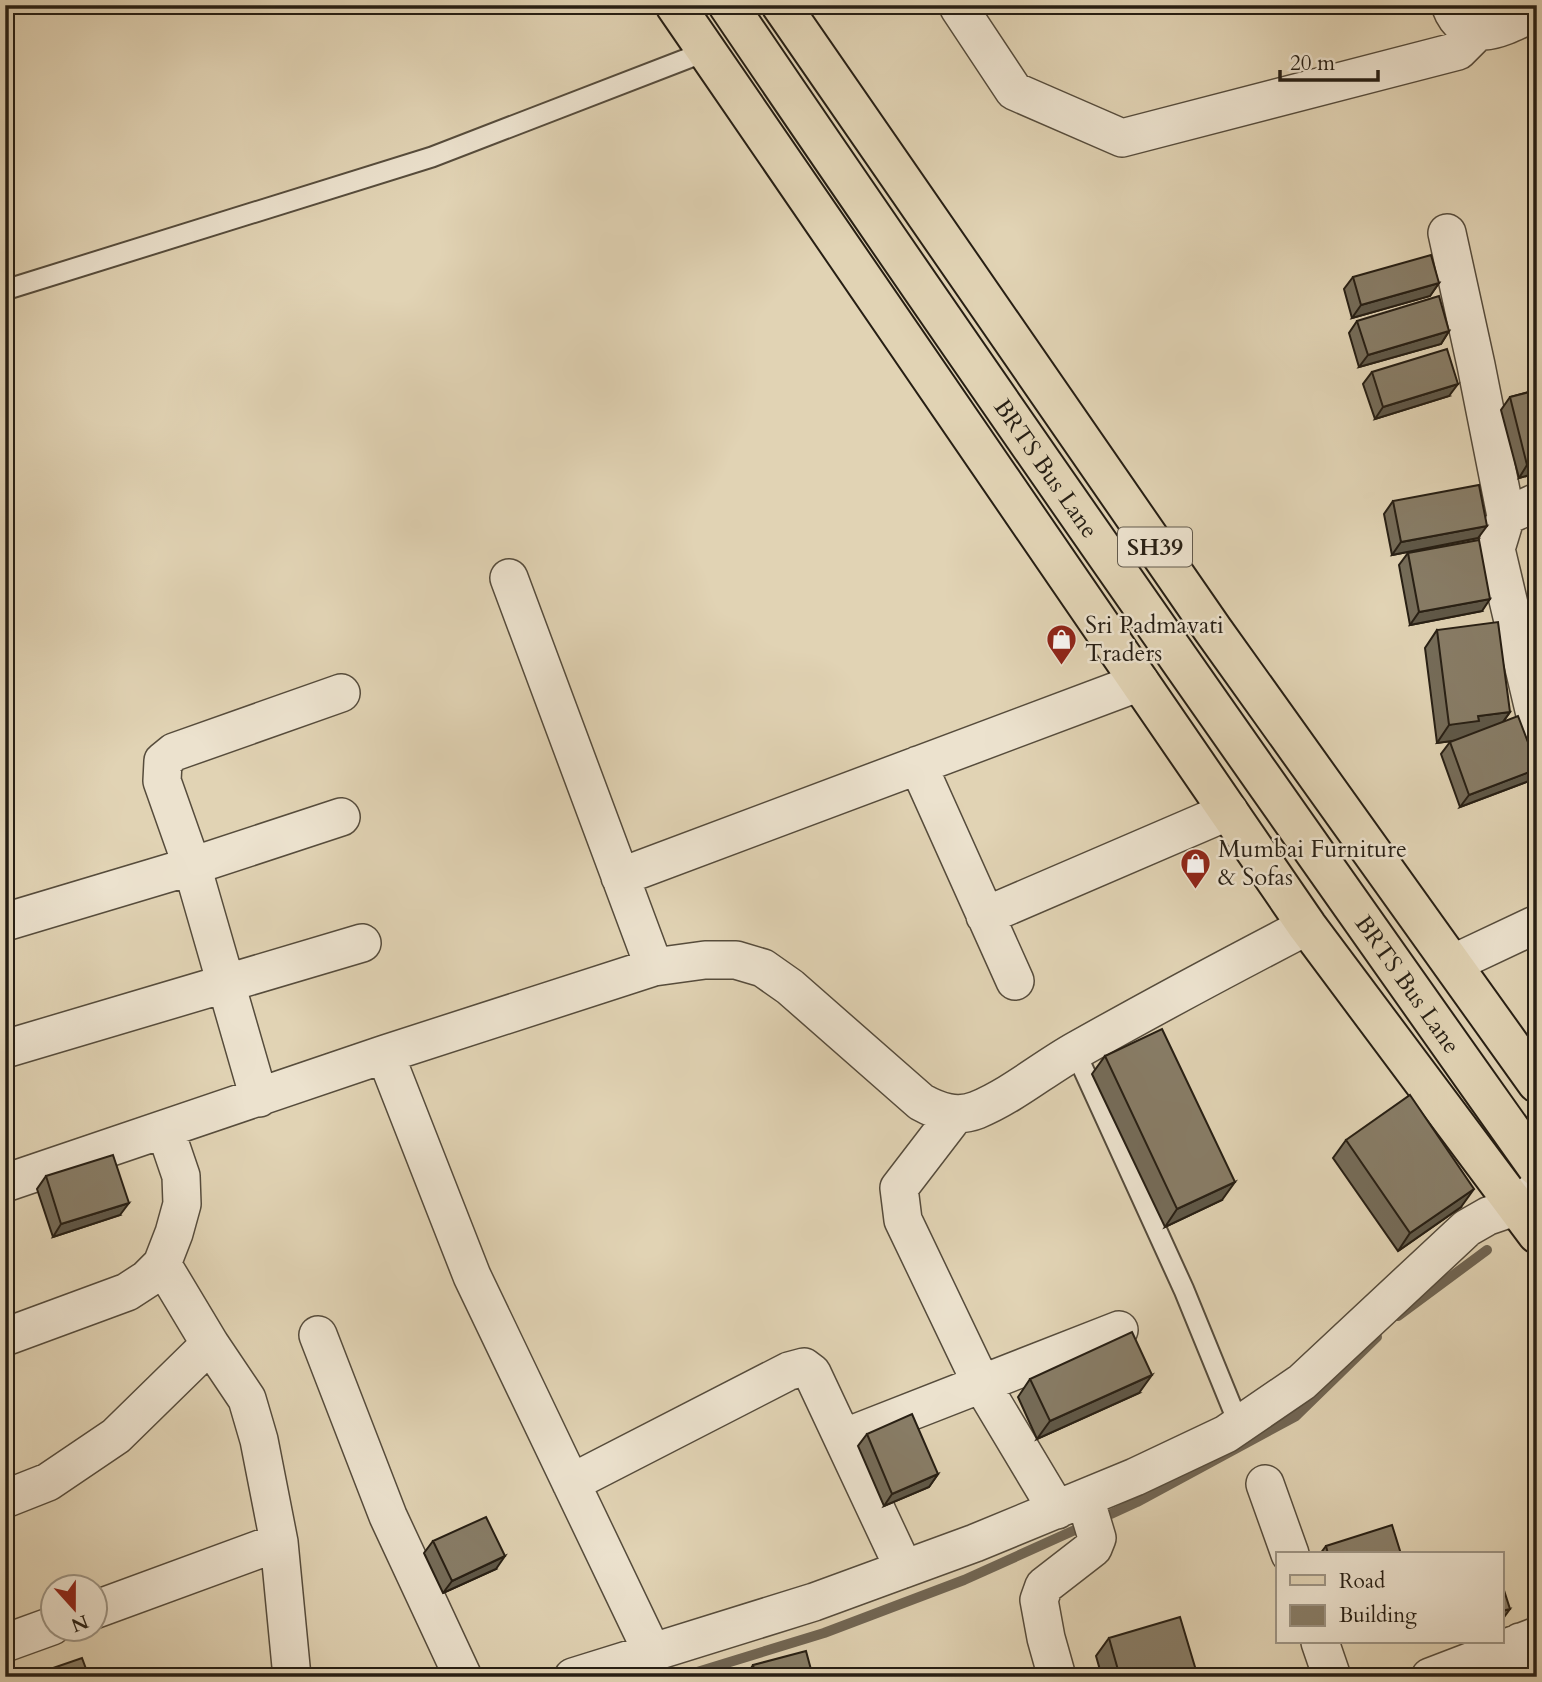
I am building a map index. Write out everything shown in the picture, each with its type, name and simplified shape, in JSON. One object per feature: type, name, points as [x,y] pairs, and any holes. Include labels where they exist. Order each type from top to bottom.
[{"type":"main road","points":[[675,5],[1307,926],[1530,1210]]},
{"type":"main road","name":"BRTS Bus Lane","points":[[728,5],[961,348],[1303,838],[1537,1167]]},
{"type":"main road","name":"SH39","points":[[781,5],[1205,618],[1537,1083]]},
{"type":"street","points":[[1450,5],[1464,25],[1477,32]]},
{"type":"street","points":[[958,8],[1014,91],[1122,138],[1458,51],[1477,32],[1496,29],[1537,11]]},
{"type":"street","points":[[1447,233],[1476,365],[1521,509],[1496,549],[1537,723]]},
{"type":"street","points":[[509,578],[654,967]]},
{"type":"street","points":[[620,877],[1140,682]]},
{"type":"street","points":[[258,1098],[192,866],[162,781],[163,761],[174,752],[341,693]]},
{"type":"street","points":[[918,765],[1015,981]]},
{"type":"street","points":[[985,916],[1229,811]]},
{"type":"street","points":[[5,922],[192,866],[341,817]]},
{"type":"street","points":[[1452,964],[1537,924]]},
{"type":"street","points":[[5,1183],[385,1054],[654,967],[705,960],[736,960],[763,968],[790,987],[921,1102],[934,1110],[955,1115],[975,1111],[1006,1095],[1075,1051],[1307,926]]},
{"type":"street","points":[[5,1049],[362,943]]},
{"type":"street","points":[[385,1054],[472,1276],[652,1652]]},
{"type":"street","points":[[955,1115],[905,1177],[899,1188],[900,1205],[903,1220],[981,1383],[1082,1515],[1093,1548],[1044,1586],[1040,1600],[1046,1639],[1057,1677]]},
{"type":"street","points":[[5,1337],[127,1292],[147,1279],[162,1264],[182,1204],[181,1176],[165,1129]]},
{"type":"street","points":[[573,1677],[814,1602],[904,1569],[1082,1515],[1135,1477],[1240,1427],[1302,1382],[1467,1228],[1488,1216],[1530,1210]]},
{"type":"street","points":[[162,1264],[247,1399],[259,1440],[279,1542],[292,1677]]},
{"type":"street","points":[[843,1438],[1119,1330]]},
{"type":"street","points":[[318,1335],[388,1516],[463,1677]]},
{"type":"street","points":[[5,1499],[48,1482],[116,1436],[210,1344]]},
{"type":"street","points":[[571,1483],[789,1371],[804,1367],[813,1373],[904,1569]]},
{"type":"street","points":[[1265,1484],[1289,1552]]},
{"type":"street","points":[[108,1606],[279,1542]]},
{"type":"street","points":[[5,1643],[38,1631]]},
{"type":"street","points":[[1430,1677],[1528,1639],[1532,1677]]},
{"type":"street","points":[[1321,1644],[1332,1677]]},
{"type":"lane","points":[[5,290],[432,157],[707,51]]},
{"type":"lane","points":[[1075,1051],[1184,1290],[1240,1427]]},
{"type":"building","points":[[1431,255],[1439,283],[1361,305],[1353,277]]},
{"type":"building","points":[[1439,296],[1449,331],[1368,355],[1357,321]]},
{"type":"building","points":[[1447,349],[1458,384],[1383,407],[1372,372]]},
{"type":"building","points":[[1537,390],[1537,463],[1527,465],[1510,397]]},
{"type":"building","points":[[1479,485],[1487,526],[1401,542],[1393,501]]},
{"type":"building","points":[[1479,540],[1490,599],[1419,612],[1408,553]]},
{"type":"building","points":[[1498,622],[1510,712],[1478,716],[1479,721],[1449,725],[1437,630]]},
{"type":"building","points":[[1518,716],[1537,769],[1469,795],[1450,742]]},
{"type":"building","points":[[1162,1029],[1235,1182],[1177,1209],[1105,1056]]},
{"type":"building","points":[[1410,1095],[1474,1189],[1410,1233],[1346,1140]]},
{"type":"building","points":[[113,1155],[129,1203],[61,1224],[46,1176]]},
{"type":"building","points":[[1132,1332],[1152,1375],[1050,1421],[1030,1379]]},
{"type":"building","points":[[912,1414],[938,1474],[892,1494],[867,1434]]},
{"type":"building","points":[[486,1517],[505,1556],[452,1581],[433,1541]]},
{"type":"building","points":[[1392,1525],[1400,1552],[1328,1552],[1326,1546]]},
{"type":"building","points":[[1504,1590],[1510,1609],[1504,1610]]},
{"type":"building","points":[[1180,1617],[1198,1677],[1120,1677],[1109,1638]]},
{"type":"building","points":[[806,1651],[813,1677],[756,1677],[753,1665]]},
{"type":"building","points":[[82,1658],[89,1677],[27,1677]]},
{"type":"waterway","points":[[1398,1316],[1487,1250]]},
{"type":"waterway","points":[[1100,1519],[1137,1502],[1296,1416],[1377,1337]]},
{"type":"waterway","points":[[681,1677],[824,1633],[964,1580],[1086,1525]]},
{"type":"place","name":"Sri Padmavati Traders","points":[[1062,666]]},
{"type":"place","name":"Mumbai Furniture & Sofas","points":[[1195,890]]}]
